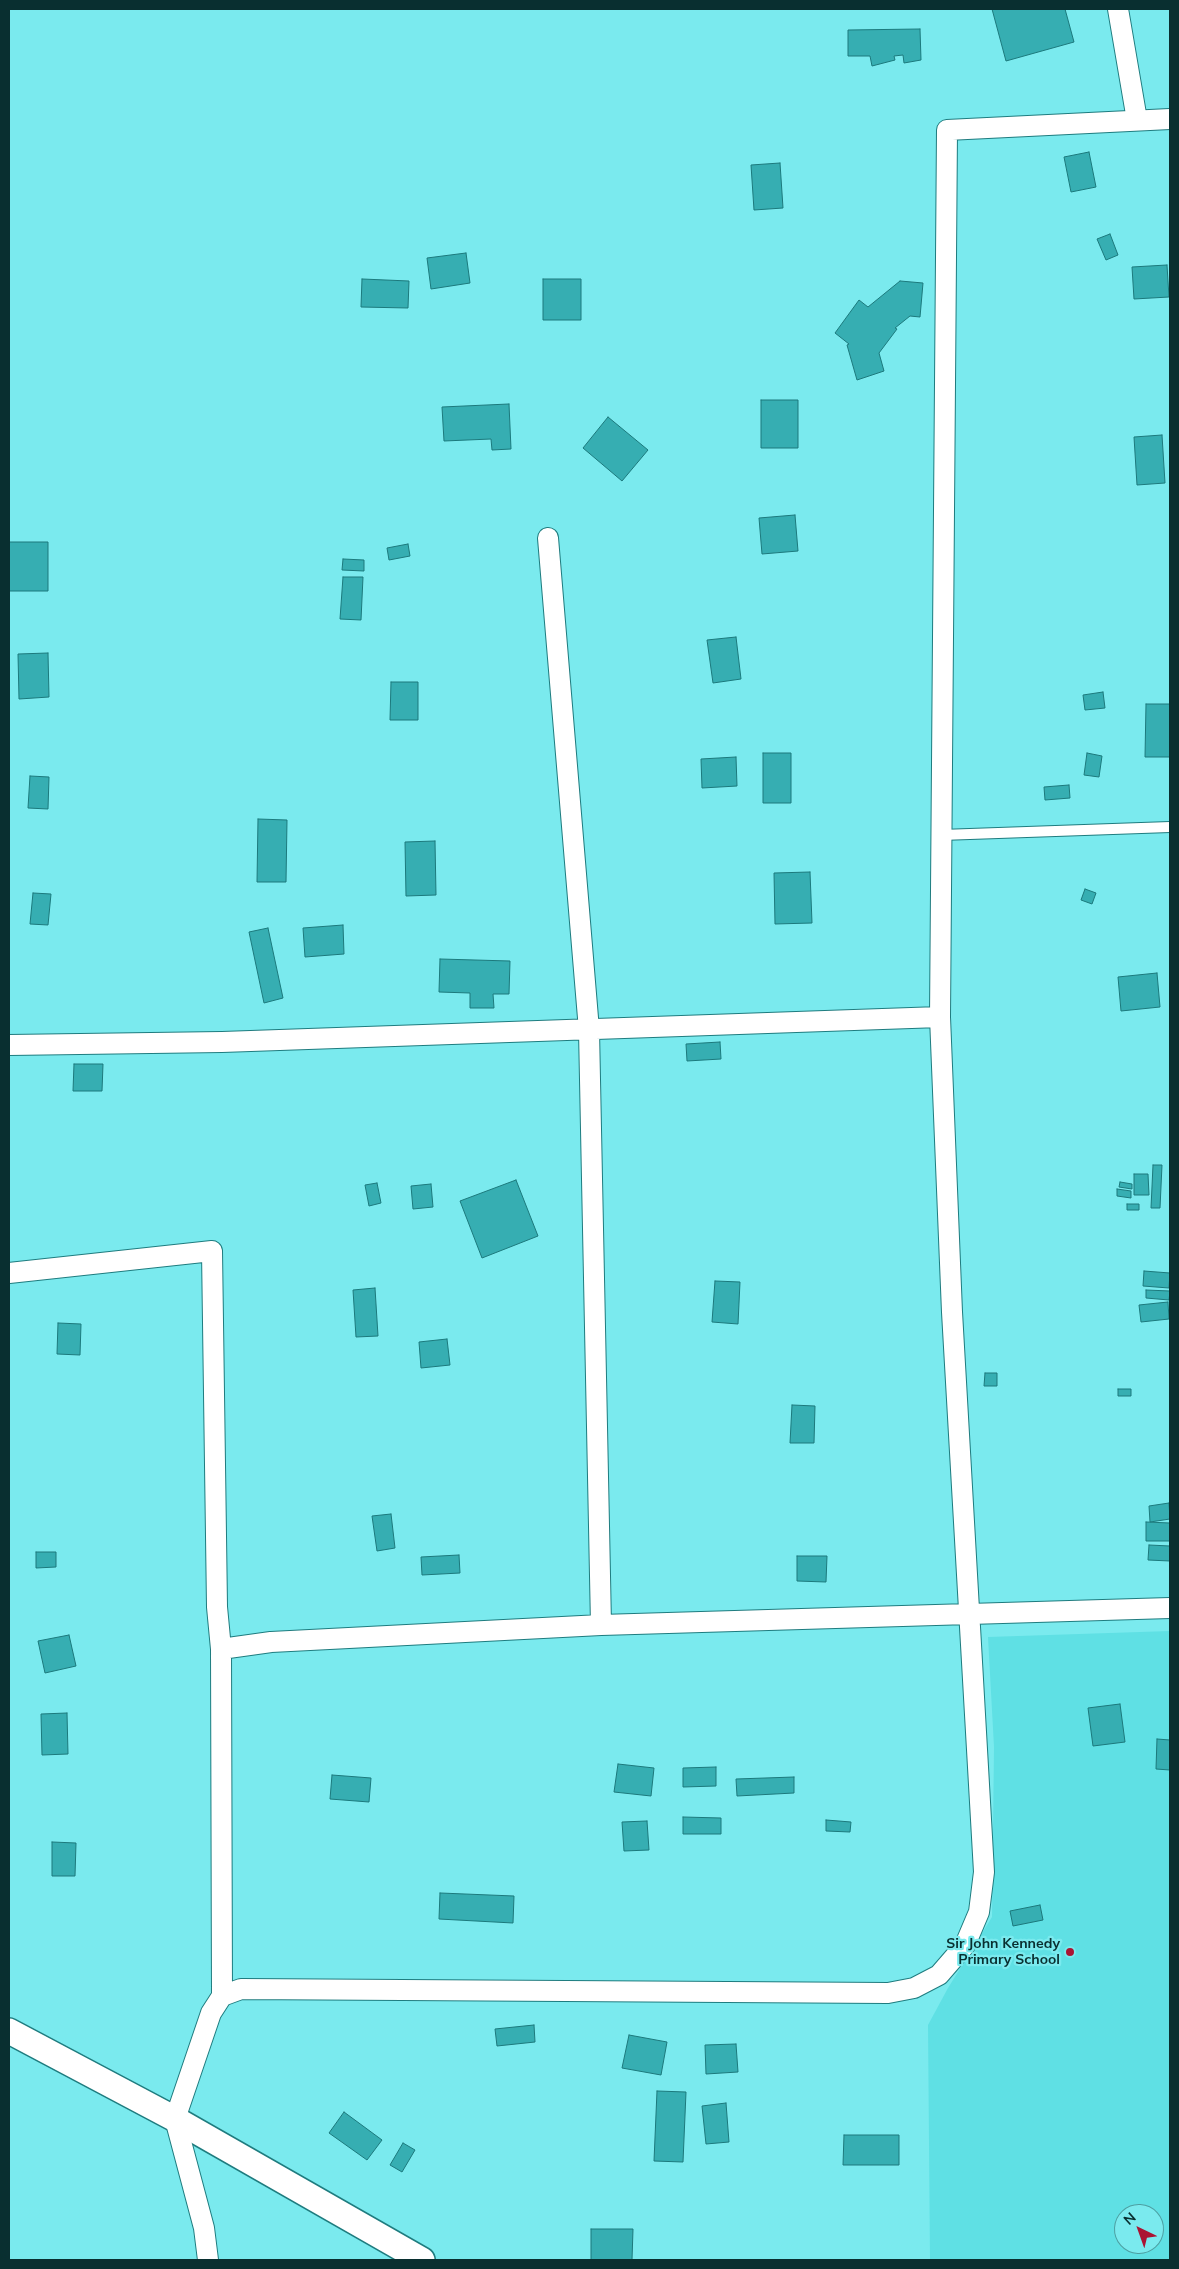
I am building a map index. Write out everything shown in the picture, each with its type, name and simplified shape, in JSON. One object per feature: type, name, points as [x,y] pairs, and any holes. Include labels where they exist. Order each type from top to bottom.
[{"type":"street","points":[[1118,9],[1137,120]]},
{"type":"street","points":[[222,1996],[240,1989],[888,1993],[914,1988],[938,1975],[965,1945],[979,1912],[984,1872],[952,1312],[940,1016],[947,130],[1170,119]]},
{"type":"street","points":[[548,538],[589,1030],[602,1625]]},
{"type":"street","points":[[9,1045],[222,1042],[940,1016]]},
{"type":"street","points":[[9,1273],[212,1251],[217,1607],[221,1648],[222,1996],[211,2013],[175,2119],[204,2228],[208,2260]]},
{"type":"street","points":[[221,1648],[271,1642],[602,1625],[1170,1608]]},
{"type":"street","points":[[9,2031],[175,2119],[422,2260]]},
{"type":"lane","points":[[941,835],[1170,827]]},
{"type":"shaded area","name":"Sir John Kennedy Primary School","points":[[1170,1631],[1170,2260],[930,2260],[928,2025],[948,1988],[992,1917],[994,1747],[988,1637]]},
{"type":"building","points":[[992,9],[1065,9],[1074,42],[1006,61]]},
{"type":"building","points":[[920,29],[921,60],[904,63],[903,55],[894,56],[895,60],[872,66],[870,56],[848,56],[848,30]]},
{"type":"building","points":[[1089,152],[1096,187],[1071,192],[1064,157]]},
{"type":"building","points":[[780,163],[783,208],[754,210],[751,165]]},
{"type":"building","points":[[1110,234],[1118,255],[1106,260],[1097,239]]},
{"type":"building","points":[[466,253],[470,283],[431,289],[427,258]]},
{"type":"building","points":[[1167,265],[1169,297],[1134,299],[1132,267]]},
{"type":"building","points":[[362,279],[409,281],[408,308],[361,307]]},
{"type":"building","points":[[543,279],[581,279],[581,320],[543,320]]},
{"type":"building","points":[[900,281],[923,283],[920,317],[910,316],[895,328],[897,329],[879,353],[884,371],[857,380],[847,345],[849,344],[835,333],[859,300],[868,307]]},
{"type":"building","points":[[761,400],[798,400],[798,448],[761,448]]},
{"type":"building","points":[[509,404],[511,449],[492,450],[491,439],[444,441],[442,407]]},
{"type":"building","points":[[608,417],[648,450],[622,481],[583,448]]},
{"type":"building","points":[[1162,435],[1165,483],[1137,485],[1134,437]]},
{"type":"building","points":[[795,515],[798,551],[762,554],[759,518]]},
{"type":"building","points":[[9,542],[48,542],[48,591],[9,591]]},
{"type":"building","points":[[408,544],[410,556],[389,560],[387,548]]},
{"type":"building","points":[[343,559],[364,560],[364,571],[342,570]]},
{"type":"building","points":[[343,577],[363,577],[361,620],[340,619]]},
{"type":"building","points":[[736,637],[741,679],[713,683],[707,640]]},
{"type":"building","points":[[48,653],[49,697],[19,699],[18,654]]},
{"type":"building","points":[[391,682],[418,682],[418,720],[390,720]]},
{"type":"building","points":[[1103,692],[1105,708],[1085,710],[1083,695]]},
{"type":"building","points":[[1146,704],[1170,704],[1170,757],[1145,757]]},
{"type":"building","points":[[763,753],[791,753],[791,803],[763,803]]},
{"type":"building","points":[[1087,753],[1102,756],[1099,777],[1084,775]]},
{"type":"building","points":[[736,757],[737,786],[702,788],[701,759]]},
{"type":"building","points":[[30,776],[49,777],[48,809],[28,808]]},
{"type":"building","points":[[1069,785],[1070,798],[1045,800],[1044,787]]},
{"type":"building","points":[[258,819],[287,820],[286,882],[257,882]]},
{"type":"building","points":[[435,841],[436,895],[406,896],[405,842]]},
{"type":"building","points":[[810,872],[812,923],[775,924],[774,873]]},
{"type":"building","points":[[1085,889],[1096,893],[1092,904],[1081,900]]},
{"type":"building","points":[[33,893],[51,894],[48,925],[30,924]]},
{"type":"building","points":[[343,925],[344,954],[305,957],[303,928]]},
{"type":"building","points":[[268,928],[283,998],[264,1003],[249,932]]},
{"type":"building","points":[[440,959],[510,961],[509,994],[493,994],[494,1008],[470,1008],[470,993],[439,992]]},
{"type":"building","points":[[1157,973],[1160,1007],[1121,1011],[1118,977]]},
{"type":"building","points":[[720,1042],[721,1059],[687,1061],[686,1044]]},
{"type":"building","points":[[74,1064],[103,1064],[102,1091],[73,1091]]},
{"type":"building","points":[[1153,1165],[1162,1165],[1160,1208],[1151,1208]]},
{"type":"building","points":[[1134,1174],[1148,1174],[1149,1195],[1134,1195]]},
{"type":"building","points":[[516,1180],[538,1236],[482,1258],[460,1201]]},
{"type":"building","points":[[1120,1182],[1132,1184],[1132,1189],[1119,1187]]},
{"type":"building","points":[[377,1183],[381,1203],[369,1206],[365,1185]]},
{"type":"building","points":[[431,1184],[433,1207],[413,1209],[411,1186]]},
{"type":"building","points":[[1117,1189],[1131,1191],[1131,1198],[1117,1196]]},
{"type":"building","points":[[1127,1204],[1139,1204],[1139,1210],[1127,1210]]},
{"type":"building","points":[[1144,1271],[1170,1273],[1169,1288],[1143,1286]]},
{"type":"building","points":[[715,1281],[740,1282],[738,1324],[712,1322]]},
{"type":"building","points":[[375,1288],[378,1336],[356,1337],[353,1290]]},
{"type":"building","points":[[1146,1290],[1170,1291],[1169,1300],[1146,1298]]},
{"type":"building","points":[[1168,1302],[1169,1319],[1141,1322],[1139,1305]]},
{"type":"building","points":[[58,1323],[81,1324],[80,1355],[57,1354]]},
{"type":"building","points":[[447,1339],[450,1365],[421,1368],[419,1342]]},
{"type":"building","points":[[985,1373],[997,1373],[997,1386],[984,1386]]},
{"type":"building","points":[[1118,1389],[1131,1389],[1131,1396],[1118,1396]]},
{"type":"building","points":[[792,1405],[815,1406],[814,1443],[790,1443]]},
{"type":"building","points":[[1169,1503],[1170,1519],[1150,1522],[1149,1506]]},
{"type":"building","points":[[391,1514],[395,1548],[377,1551],[372,1516]]},
{"type":"building","points":[[1146,1522],[1170,1523],[1170,1541],[1146,1541]]},
{"type":"building","points":[[1149,1545],[1170,1546],[1170,1561],[1148,1560]]},
{"type":"building","points":[[36,1552],[56,1552],[56,1567],[36,1568]]},
{"type":"building","points":[[459,1555],[460,1573],[422,1575],[421,1557]]},
{"type":"building","points":[[797,1556],[827,1556],[826,1582],[797,1581]]},
{"type":"building","points":[[69,1635],[76,1666],[45,1673],[38,1641]]},
{"type":"building","points":[[1120,1704],[1125,1742],[1093,1746],[1088,1708]]},
{"type":"building","points":[[67,1713],[68,1754],[42,1755],[41,1714]]},
{"type":"building","points":[[1157,1739],[1170,1740],[1170,1770],[1156,1769]]},
{"type":"building","points":[[618,1764],[654,1768],[651,1796],[614,1792]]},
{"type":"building","points":[[716,1767],[716,1786],[683,1787],[683,1768]]},
{"type":"building","points":[[332,1775],[371,1778],[369,1802],[330,1799]]},
{"type":"building","points":[[794,1777],[794,1793],[737,1796],[736,1779]]},
{"type":"building","points":[[683,1817],[721,1818],[721,1834],[683,1834]]},
{"type":"building","points":[[826,1820],[851,1822],[850,1832],[826,1831]]},
{"type":"building","points":[[647,1821],[649,1850],[624,1851],[622,1822]]},
{"type":"building","points":[[52,1842],[76,1843],[75,1876],[52,1876]]},
{"type":"building","points":[[440,1893],[514,1896],[513,1923],[439,1919]]},
{"type":"building","points":[[1040,1905],[1043,1920],[1013,1926],[1010,1911]]},
{"type":"building","points":[[534,2025],[535,2042],[497,2046],[495,2029]]},
{"type":"building","points":[[629,2035],[667,2042],[661,2075],[622,2068]]},
{"type":"building","points":[[736,2044],[738,2072],[706,2074],[705,2045]]},
{"type":"building","points":[[657,2091],[686,2092],[683,2162],[654,2161]]},
{"type":"building","points":[[726,2103],[729,2142],[706,2144],[702,2106]]},
{"type":"building","points":[[344,2112],[382,2140],[367,2160],[329,2133]]},
{"type":"building","points":[[844,2135],[899,2135],[899,2165],[843,2165]]},
{"type":"building","points":[[403,2143],[415,2150],[402,2172],[390,2165]]},
{"type":"building","points":[[591,2229],[633,2229],[632,2260],[591,2260]]},
{"type":"place","name":"Sir John Kennedy Primary School","points":[[1070,1952]]}]
